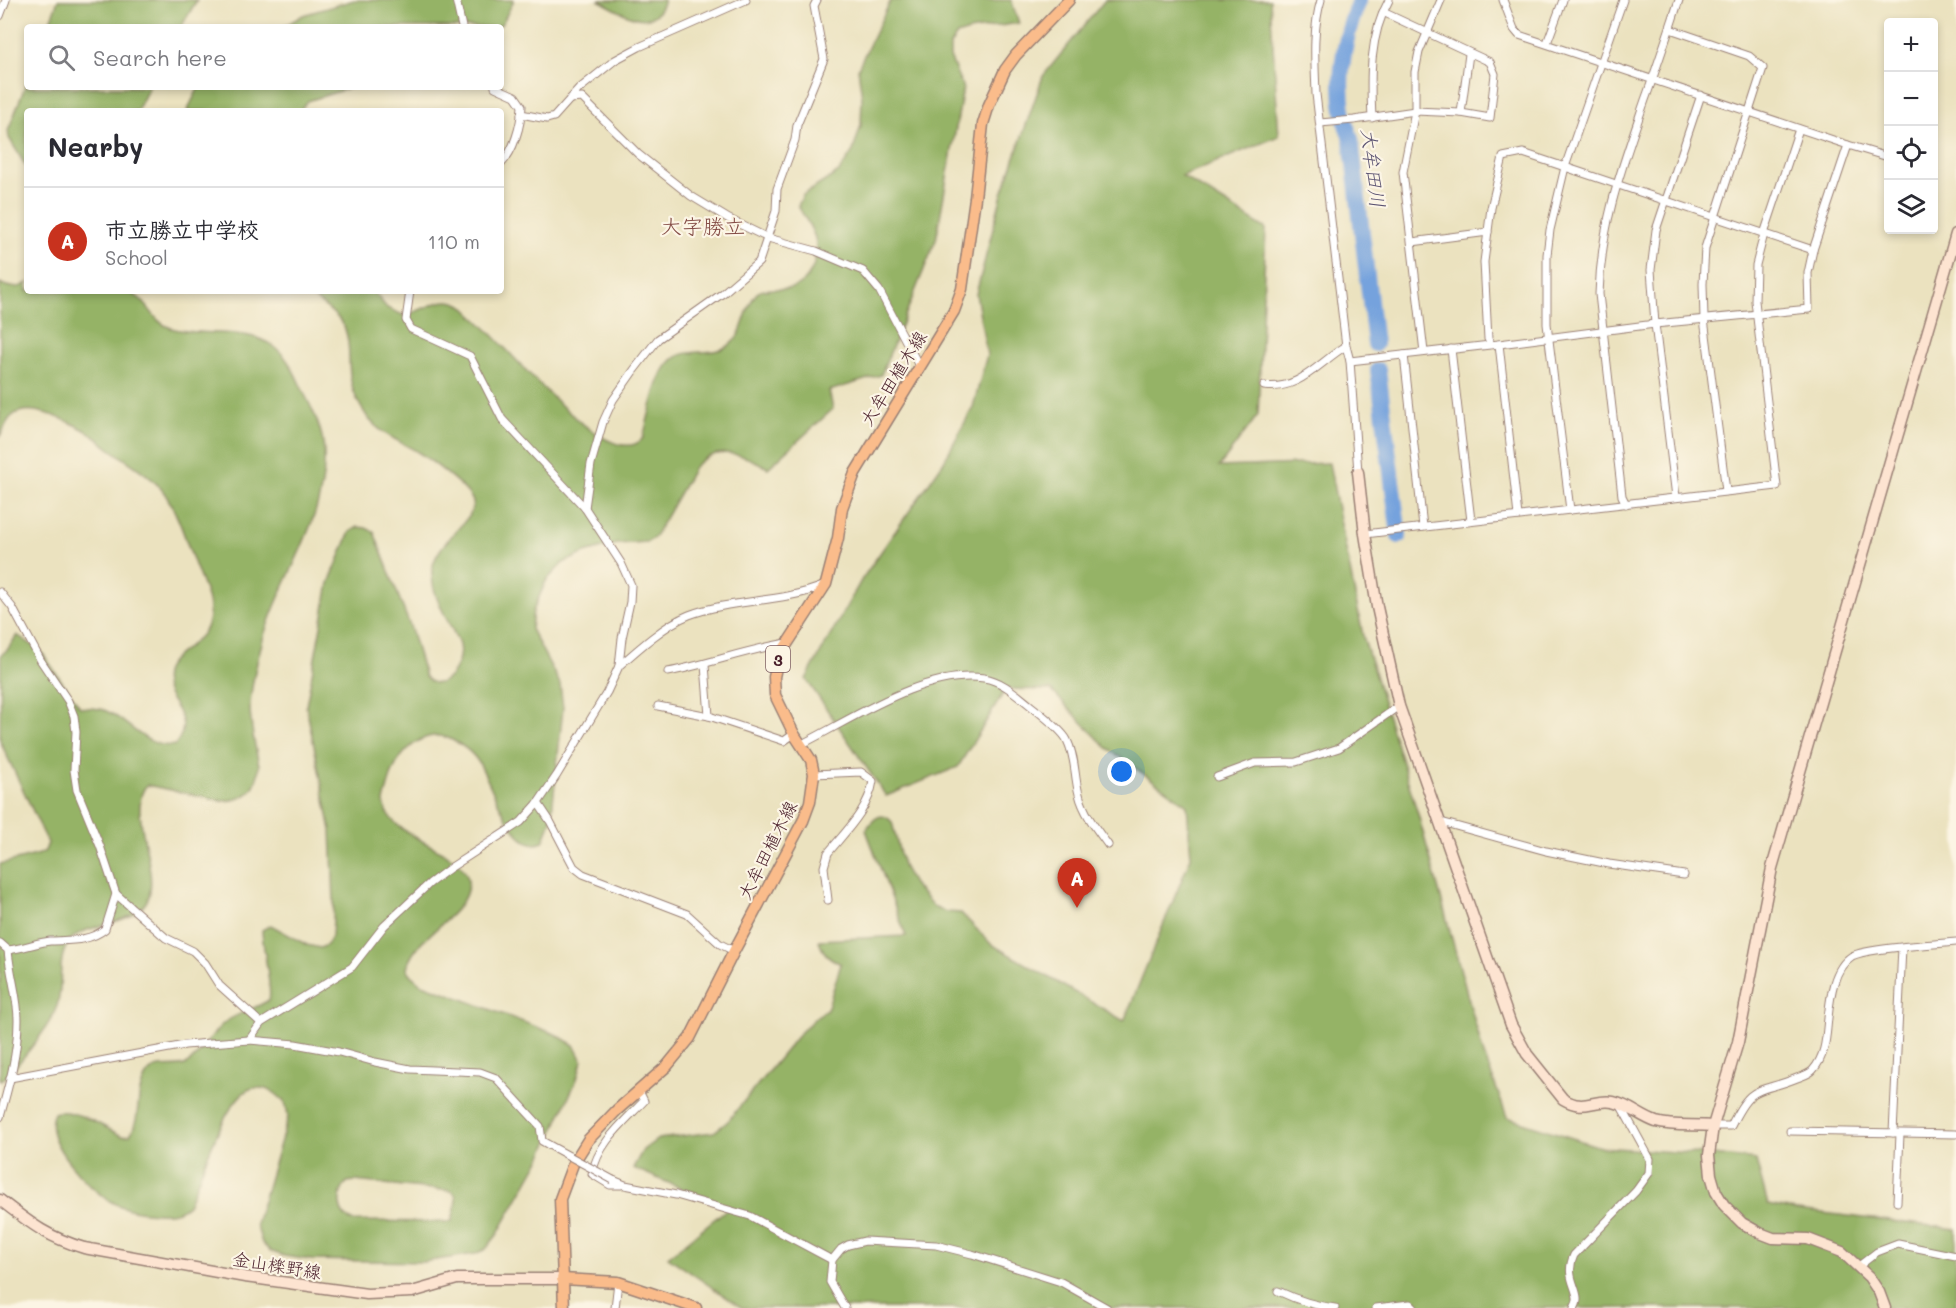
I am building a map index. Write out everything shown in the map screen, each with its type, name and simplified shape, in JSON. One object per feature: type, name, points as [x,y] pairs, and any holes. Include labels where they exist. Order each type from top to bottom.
[{"type":"main road","name":"大牟田植木線","points":[[564,1308],[560,1199],[573,1164],[588,1140],[667,1066],[690,1038],[803,821],[810,802],[814,774],[811,760],[775,695],[774,677],[778,658],[826,584],[842,508],[855,473],[954,311],[962,289],[983,124],[995,90],[1016,56],[1069,0]]},
{"type":"main road","points":[[562,1279],[618,1282],[696,1308]]},
{"type":"street","points":[[0,16],[6,0]]},
{"type":"street","points":[[456,0],[461,24]]},
{"type":"street","points":[[521,114],[547,119],[555,117],[579,89],[607,66],[639,46],[747,0]]},
{"type":"street","points":[[585,508],[591,464],[603,422],[621,388],[658,339],[723,293],[759,262],[776,211],[777,189],[795,141],[797,125],[824,59],[814,6],[817,0]]},
{"type":"street","points":[[1321,0],[1317,11],[1316,93],[1346,346],[1350,361],[1365,534],[1377,608],[1408,736],[1441,822],[1517,1039],[1563,1099],[1573,1105],[1610,1102],[1620,1104],[1658,1123],[1731,1126],[1740,1107],[1756,1090],[1794,1080],[1812,1072],[1823,1054],[1829,1001],[1833,987],[1841,969],[1852,956],[1875,951],[1956,942]]},
{"type":"street","points":[[1372,118],[1370,67],[1383,12],[1389,0]]},
{"type":"street","points":[[1424,352],[1403,172],[1415,111],[1415,72],[1419,52],[1441,0]]},
{"type":"street","points":[[1503,0],[1514,29],[1519,35],[1884,156]]},
{"type":"street","points":[[1548,43],[1563,0]]},
{"type":"street","points":[[1570,510],[1546,304],[1548,247],[1552,219],[1565,167],[1623,0]]},
{"type":"street","points":[[1626,504],[1622,496],[1603,332],[1599,294],[1600,263],[1616,184],[1679,0]]},
{"type":"street","points":[[1320,123],[1415,111],[1461,113],[1490,118],[1495,74],[1491,62],[1469,54],[1383,12]]},
{"type":"street","points":[[1670,29],[1749,56],[1763,68],[1705,248],[1704,319],[1726,491]]},
{"type":"street","points":[[1461,113],[1469,54]]},
{"type":"street","points":[[502,90],[515,96],[522,106],[518,127],[504,161]]},
{"type":"street","points":[[1676,497],[1655,324],[1651,270],[1656,230],[1701,95]]},
{"type":"street","points":[[570,99],[582,98],[638,154],[691,196],[729,219],[768,238],[816,251],[863,271],[879,290],[919,366]]},
{"type":"street","points":[[1365,534],[1777,486],[1757,314],[1756,265],[1799,129]]},
{"type":"street","points":[[1350,361],[1655,324],[1809,309],[1808,273],[1813,250],[1848,145]]},
{"type":"street","points":[[1518,516],[1495,344],[1488,339],[1485,302],[1484,262],[1503,158],[1522,153],[1813,250]]},
{"type":"street","points":[[1412,242],[1488,232]]},
{"type":"street","points":[[1885,1308],[1869,1276],[1842,1252],[1808,1239],[1773,1238],[1742,1223],[1724,1205],[1716,1192],[1709,1155],[1713,1126],[1738,1042],[1767,890],[1956,234]]},
{"type":"street","points":[[249,1040],[261,1023],[346,971],[384,926],[430,883],[520,822],[538,803],[557,776],[619,666],[631,585],[621,563],[585,508],[502,419],[470,356],[411,328],[406,320],[410,294]]},
{"type":"street","points":[[1264,386],[1284,385],[1303,379],[1332,354],[1346,346]]},
{"type":"street","points":[[1451,349],[1471,521]]},
{"type":"street","points":[[1404,355],[1423,527]]},
{"type":"street","points":[[619,666],[647,642],[687,616],[712,608],[804,594],[826,584]]},
{"type":"street","points":[[0,592],[12,607],[41,661],[68,701],[74,716],[76,732],[74,770],[77,789],[116,894],[166,938],[193,951],[205,963],[219,985],[261,1023]]},
{"type":"street","points":[[668,672],[705,665],[752,649],[787,643]]},
{"type":"street","points":[[705,665],[709,716]]},
{"type":"street","points":[[802,744],[904,691],[926,684],[963,678],[985,678],[1005,686],[1066,737],[1073,754],[1078,792],[1082,803],[1108,845]]},
{"type":"street","points":[[658,706],[709,716],[784,741],[795,734]]},
{"type":"street","points":[[1217,777],[1255,763],[1296,762],[1339,748],[1399,706]]},
{"type":"street","points":[[814,774],[861,772],[873,781],[872,793],[862,811],[828,853],[825,860],[828,900]]},
{"type":"street","points":[[538,803],[550,820],[574,867],[583,874],[687,914],[720,944],[734,951]]},
{"type":"street","points":[[1441,822],[1546,851],[1684,876]]},
{"type":"street","points":[[8,950],[51,941],[77,941],[101,932],[105,929],[116,894]]},
{"type":"street","points":[[0,943],[8,950],[9,971],[18,1019],[17,1046],[0,1117]]},
{"type":"street","points":[[1897,1202],[1896,1133],[1902,948]]},
{"type":"street","points":[[10,1078],[185,1045],[249,1040],[295,1044],[410,1069],[480,1072],[496,1078],[540,1126],[542,1141],[625,1185]]},
{"type":"street","points":[[639,1091],[644,1101],[608,1139],[595,1159],[591,1174],[610,1185],[625,1185],[676,1195],[750,1216],[832,1260]]},
{"type":"street","points":[[1574,1308],[1577,1305],[1578,1295],[1569,1276],[1569,1264],[1636,1191],[1649,1173],[1650,1159],[1620,1104]]},
{"type":"street","points":[[1790,1131],[1956,1134]]},
{"type":"street","name":"金山檪野線","points":[[0,1200],[42,1231],[58,1240],[84,1248],[332,1290],[391,1294],[412,1292],[457,1279],[562,1279]]},
{"type":"street","points":[[845,1308],[830,1282],[832,1260],[848,1245],[865,1241],[936,1245],[972,1254],[1061,1282],[1107,1308]]},
{"type":"street","points":[[1859,1266],[1877,1252],[1898,1244],[1956,1256]]},
{"type":"street","points":[[615,1308],[618,1282]]},
{"type":"street","points":[[1278,1291],[1316,1306],[1335,1308]]},
{"type":"street","points":[[1376,1308],[1410,1304],[1414,1308]]},
{"type":"green space","points":[[58,0],[197,0],[183,24],[49,24]]},
{"type":"green space","points":[[354,0],[514,0],[501,24],[288,24],[303,15]]},
{"type":"green space","points":[[598,0],[664,0],[659,11],[652,17],[644,19],[635,18]]},
{"type":"green space","points":[[891,0],[1011,0],[1019,23],[969,31],[957,35],[950,45],[950,57],[963,88],[936,240],[881,375],[829,391],[833,409],[768,468],[740,455],[721,453],[703,459],[695,466],[654,538],[647,542],[617,544],[585,553],[563,563],[546,581],[533,611],[531,629],[560,684],[563,708],[551,821],[543,842],[532,844],[522,838],[504,814],[476,759],[466,748],[448,738],[431,736],[416,742],[395,766],[389,781],[384,803],[389,815],[412,835],[455,860],[464,870],[468,881],[466,893],[460,905],[419,946],[411,957],[407,969],[420,983],[555,1034],[574,1045],[582,1061],[577,1079],[542,1156],[497,1235],[486,1249],[475,1254],[423,1262],[311,1260],[284,1256],[270,1251],[262,1243],[256,1224],[288,1117],[282,1099],[260,1088],[250,1089],[231,1108],[222,1123],[185,1208],[170,1213],[139,1211],[116,1204],[101,1195],[68,1162],[60,1149],[51,1124],[54,1113],[79,1115],[122,1136],[130,1135],[136,1120],[141,1088],[148,1073],[156,1068],[187,1064],[224,1023],[269,1000],[270,988],[262,930],[271,925],[307,945],[320,948],[327,945],[332,936],[334,902],[331,830],[306,706],[329,583],[350,532],[358,527],[374,532],[410,626],[425,677],[432,682],[439,683],[446,680],[452,674],[459,658],[458,642],[438,601],[432,575],[433,564],[438,553],[468,517],[473,502],[465,490],[448,475],[422,455],[384,433],[368,418],[352,386],[345,329],[338,318],[308,294],[375,294],[387,308],[403,315],[439,302],[447,301],[462,305],[570,414],[612,442],[630,445],[643,438],[657,386],[671,361],[684,354],[714,351],[728,346],[738,335],[756,294],[768,289],[792,288],[808,276],[816,257],[816,243],[798,206],[803,195],[839,172],[853,151],[861,125],[862,98],[858,68]],"holes":[[[355,1181],[452,1191],[456,1196],[452,1221],[448,1222],[353,1221],[343,1214],[340,1204],[341,1192],[347,1182]]]},
{"type":"green space","points":[[1105,0],[1270,0],[1279,136],[1182,176],[1266,229],[1258,415],[1219,467],[1329,463],[1363,636],[1418,814],[1483,1052],[1507,1117],[1600,1147],[1756,1160],[1768,1205],[1956,1229],[1956,1308],[742,1308],[668,1257],[728,1208],[633,1168],[643,1150],[658,1139],[714,1132],[727,1122],[800,1033],[817,1016],[827,1010],[841,964],[827,955],[819,940],[906,936],[866,830],[874,819],[881,816],[892,822],[903,866],[913,884],[935,908],[961,913],[991,944],[1124,1021],[1191,857],[1187,805],[1106,747],[1051,690],[1006,689],[958,767],[886,796],[806,679],[862,579],[943,463],[973,407],[987,355],[976,294],[1002,194],[1043,76]]},
{"type":"green space","points":[[24,89],[148,90],[138,108],[24,108],[24,163],[9,138],[8,131]]},
{"type":"green space","points":[[198,90],[343,90],[308,101],[302,108],[188,108]]},
{"type":"green space","points":[[0,283],[14,287],[24,284],[24,294],[132,294],[143,302],[157,319],[171,328],[184,331],[240,334],[266,342],[282,354],[293,370],[318,422],[324,451],[319,500],[302,547],[271,616],[255,672],[250,713],[259,765],[253,787],[250,792],[239,798],[223,801],[147,785],[141,795],[140,808],[150,874],[147,901],[140,910],[130,916],[85,931],[68,943],[62,958],[59,998],[53,1016],[28,1052],[7,1077],[0,1080],[0,864],[40,854],[45,851],[48,843],[0,741],[1,655],[17,635],[41,651],[80,707],[104,710],[155,743],[175,745],[183,725],[167,693],[165,674],[174,658],[198,639],[204,631],[208,621],[209,604],[175,512],[160,487],[147,475],[87,431],[45,413],[23,411],[14,414],[0,437]]},
{"type":"waterway","name":"大牟田川","points":[[1359,0],[1344,51],[1341,87],[1345,122],[1351,139],[1375,344]]},
{"type":"waterway","name":"大牟田川","points":[[1378,370],[1399,536]]},
{"type":"place","name":"市立勝立中学校","points":[[1077,908]]},
{"type":"district","name":"大字勝立","points":[[703,225]]}]
